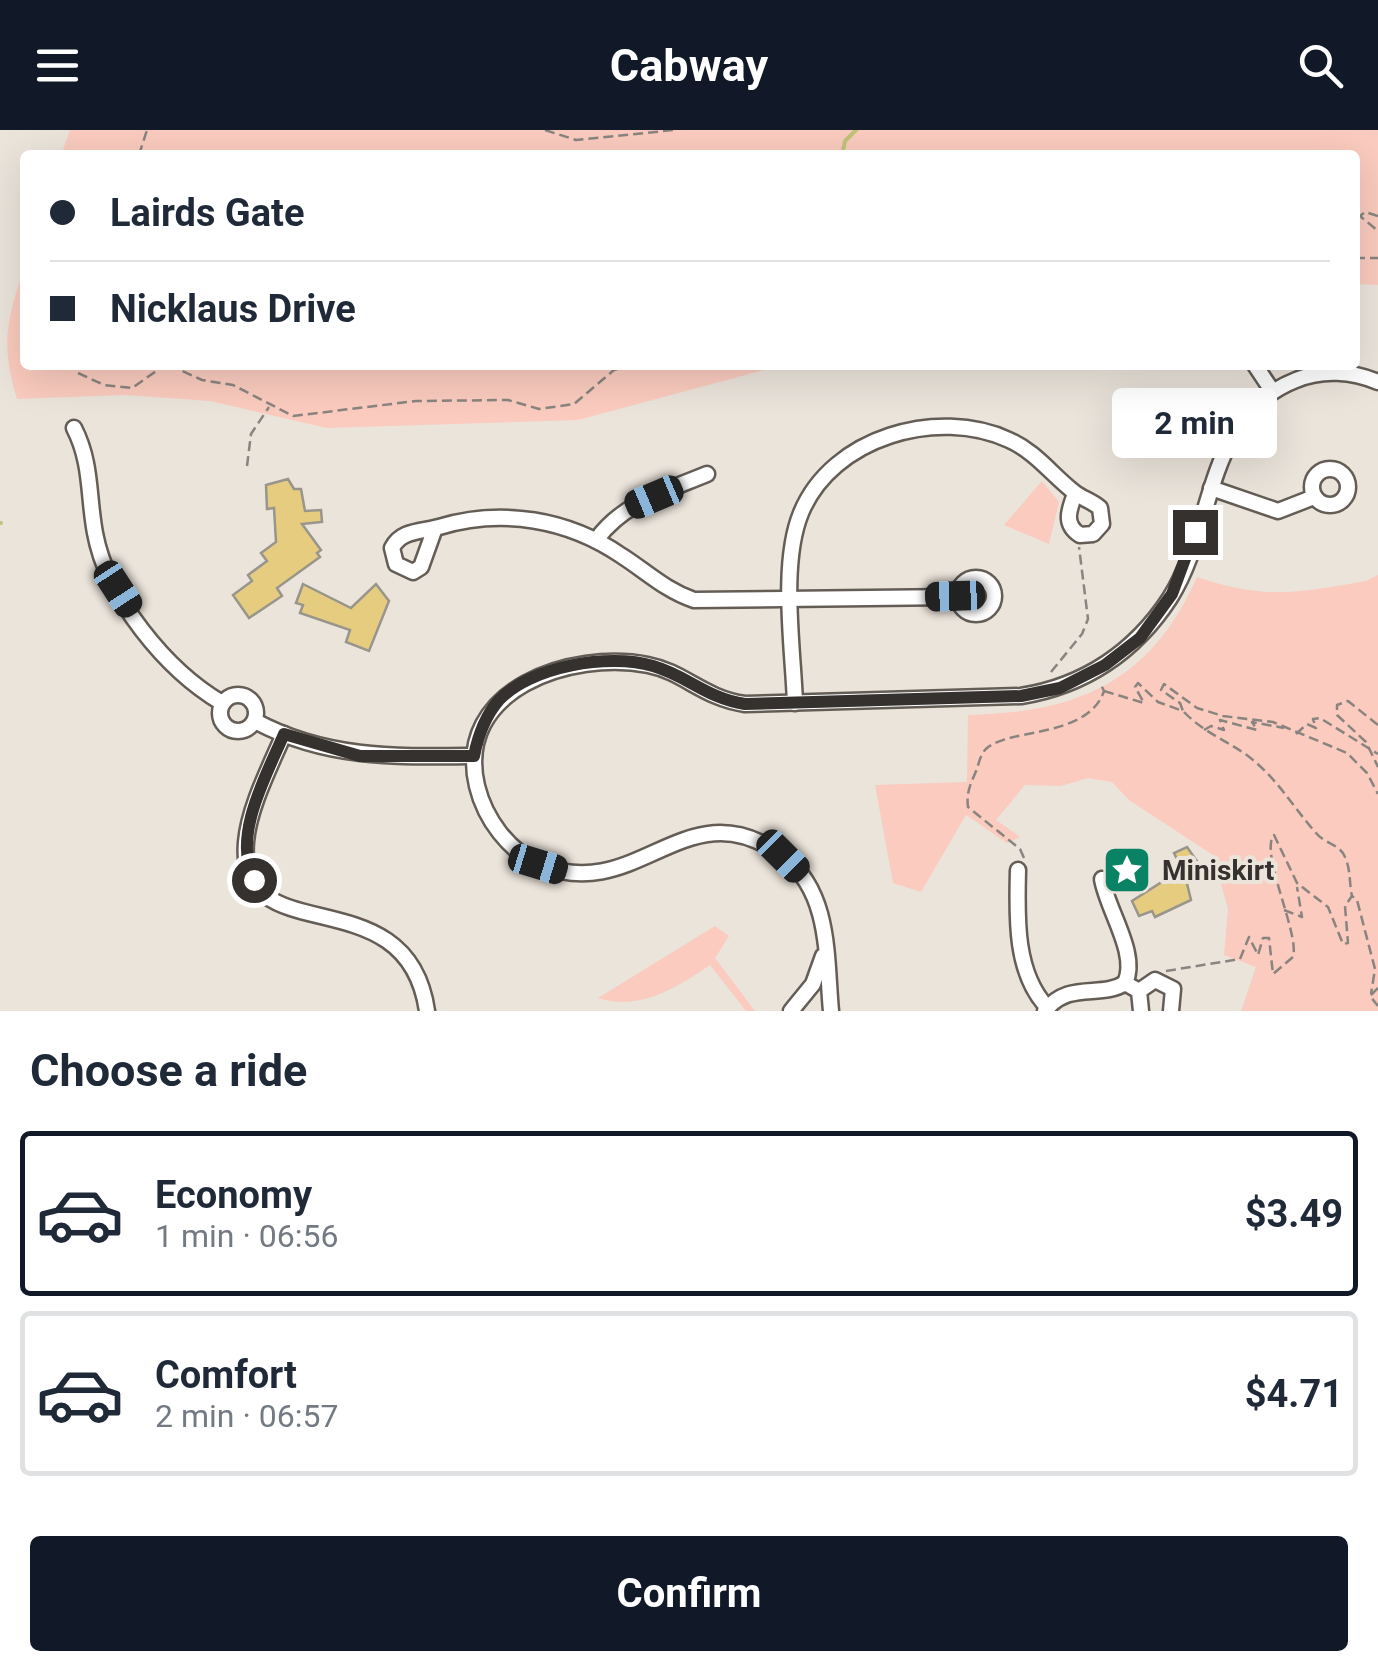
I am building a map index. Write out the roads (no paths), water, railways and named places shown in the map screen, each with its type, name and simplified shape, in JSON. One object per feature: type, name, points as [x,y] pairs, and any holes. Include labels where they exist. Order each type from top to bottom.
[{"type":"street","points":[[1258,370],[1271,390]]},
{"type":"street","points":[[830,1011],[822,919],[808,882],[783,856],[752,841],[712,832],[682,837],[623,869],[594,876],[538,864],[512,846],[492,823],[480,799],[474,756],[478,736],[501,698],[543,674],[589,664],[652,666],[724,701],[795,703],[1021,696],[1060,688],[1094,672],[1140,638],[1172,594],[1232,434],[1271,390],[1306,376],[1335,372],[1378,382]]},
{"type":"street","points":[[795,703],[792,548],[801,514],[815,487],[843,459],[881,438],[953,424],[986,430],[1041,460],[1075,494]]},
{"type":"street","points":[[74,428],[90,476],[96,538],[111,577],[136,619],[173,664],[222,703]]},
{"type":"street","points":[[597,539],[612,518],[628,508],[707,474]]},
{"type":"street","points":[[1212,488],[1271,510],[1286,509],[1314,497]]},
{"type":"street","points":[[435,528],[504,517],[533,519],[597,539],[678,594],[712,602],[955,596]]},
{"type":"street","points":[[238,694],[247,696],[257,711],[255,721],[239,732],[229,730],[219,713],[222,703],[238,694]]},
{"type":"street","points":[[255,721],[284,734],[360,756],[474,756]]},
{"type":"street","points":[[284,734],[248,830],[246,856],[254,880],[279,906],[390,939],[416,968],[427,1011]]},
{"type":"street","points":[[1022,868],[1020,942],[1037,996],[1046,1009],[1075,991],[1132,987],[1162,980],[1175,996],[1171,1011]]},
{"type":"street","points":[[1102,879],[1106,908],[1126,948],[1132,987],[1141,1011]]},
{"type":"street","points":[[791,1011],[813,984],[825,951]]},
{"type":"waterway","points":[[843,150],[845,141],[856,130]]},
{"type":"place","name":"Miniskirt","points":[[1127,870]]}]
